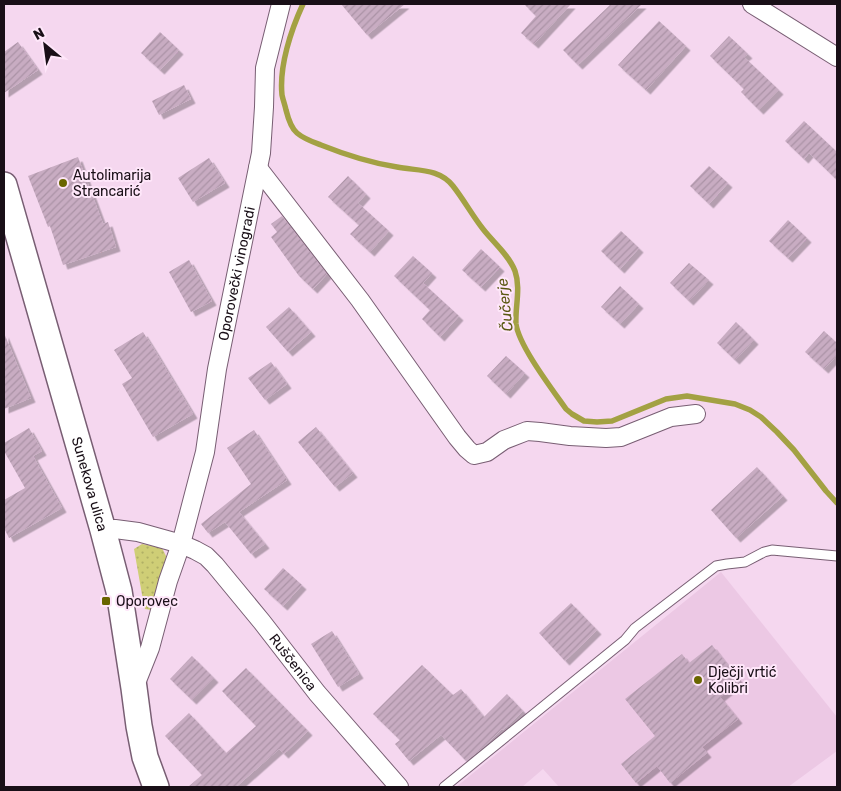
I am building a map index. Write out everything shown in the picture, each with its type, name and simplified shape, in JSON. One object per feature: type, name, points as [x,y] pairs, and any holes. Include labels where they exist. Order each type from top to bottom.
[{"type":"street","name":"Oporovečki vinogradi","points":[[134,688],[150,648],[168,581],[181,544],[205,452],[217,369],[261,153],[265,68],[281,4]]},
{"type":"street","points":[[753,4],[837,57]]},
{"type":"street","points":[[258,168],[360,300],[457,437],[474,455],[487,452],[504,440],[527,431],[606,438],[621,437],[671,417],[696,414]]},
{"type":"street","name":"Sunekova ulica","points":[[4,185],[15,242],[104,530],[119,591],[145,757],[156,787]]},
{"type":"street","points":[[104,530],[127,530],[181,544]]},
{"type":"street","name":"Ruščenica","points":[[181,544],[206,556],[215,565],[317,693],[399,787]]},
{"type":"lane","points":[[444,787],[625,640],[636,628],[716,566],[745,562],[772,550],[837,556]]},
{"type":"shaded area","points":[[142,544],[162,548],[167,558],[151,610],[145,609],[144,606],[134,549]]},
{"type":"shaded area","name":"Dječji vrtić Kolibri","points":[[721,572],[837,717],[837,751],[788,787],[559,787],[543,769],[522,787],[456,787]]},
{"type":"building","points":[[341,4],[405,4],[367,35]]},
{"type":"building","points":[[524,4],[571,4],[534,44],[521,33],[536,16]]},
{"type":"building","points":[[611,4],[642,4],[578,65],[563,50]]},
{"type":"building","points":[[659,21],[686,46],[646,90],[618,65]]},
{"type":"building","points":[[160,32],[179,50],[160,70],[141,53]]},
{"type":"building","points":[[729,36],[748,54],[744,57],[779,90],[759,110],[741,92],[744,89],[710,56]]},
{"type":"building","points":[[18,42],[38,70],[4,93],[4,52]]},
{"type":"building","points":[[184,85],[191,99],[159,115],[152,101]]},
{"type":"building","points":[[804,121],[837,152],[837,180],[809,153],[804,159],[785,141]]},
{"type":"building","points":[[78,157],[103,224],[108,222],[116,247],[63,265],[50,226],[48,227],[28,176]]},
{"type":"building","points":[[209,158],[225,183],[193,202],[178,178]]},
{"type":"building","points":[[709,166],[728,183],[709,204],[690,186]]},
{"type":"building","points":[[348,176],[366,194],[358,203],[389,231],[370,252],[350,234],[359,225],[328,197]]},
{"type":"building","points":[[282,216],[327,274],[313,289],[299,276],[271,237],[277,232],[271,224]]},
{"type":"building","points":[[788,220],[807,238],[788,258],[769,241]]},
{"type":"building","points":[[621,231],[639,248],[620,269],[601,251]]},
{"type":"building","points":[[481,249],[500,267],[481,287],[462,270]]},
{"type":"building","points":[[413,256],[432,273],[423,283],[459,316],[440,337],[422,319],[430,310],[394,276]]},
{"type":"building","points":[[189,260],[212,301],[191,312],[169,272]]},
{"type":"building","points":[[689,263],[709,280],[689,301],[670,283]]},
{"type":"building","points":[[620,286],[639,304],[620,324],[601,307]]},
{"type":"building","points":[[289,307],[311,332],[288,352],[266,327]]},
{"type":"building","points":[[736,322],[754,340],[735,360],[717,343]]},
{"type":"building","points":[[824,331],[837,343],[837,355],[824,369],[805,352]]},
{"type":"building","points":[[143,332],[193,414],[153,437],[122,384],[132,378],[114,350]]},
{"type":"building","points":[[4,333],[31,398],[4,409]]},
{"type":"building","points":[[506,356],[525,373],[506,394],[487,376]]},
{"type":"building","points":[[271,362],[287,384],[265,400],[248,378]]},
{"type":"building","points":[[316,427],[353,473],[335,487],[298,442]]},
{"type":"building","points":[[29,428],[42,451],[33,456],[62,508],[9,538],[4,528],[4,500],[25,488],[4,451],[4,443]]},
{"type":"building","points":[[254,430],[287,480],[239,512],[265,544],[251,554],[225,522],[208,533],[201,524],[251,484],[227,448]]},
{"type":"building","points":[[757,467],[783,496],[736,538],[711,510]]},
{"type":"building","points":[[283,568],[302,585],[283,606],[264,589]]},
{"type":"building","points":[[571,603],[597,630],[565,661],[539,633]]},
{"type":"building","points":[[332,631],[359,674],[338,687],[311,644]]},
{"type":"building","points":[[712,645],[740,681],[720,697],[738,719],[702,747],[707,753],[670,783],[657,766],[636,783],[621,764],[655,736],[625,699],[682,654],[689,663]]},
{"type":"building","points":[[192,656],[214,678],[192,700],[170,679]]},
{"type":"building","points":[[422,665],[453,695],[461,689],[484,717],[507,694],[523,711],[466,761],[441,735],[409,761],[395,744],[400,740],[373,714]]},
{"type":"building","points":[[246,668],[308,731],[284,754],[279,749],[236,787],[188,787],[202,775],[165,736],[189,713],[226,753],[256,726],[222,691]]},
{"type":"waterway","name":"Čučerje","points":[[303,4],[290,37],[282,72],[282,95],[293,128],[309,140],[349,155],[368,161],[434,173],[447,180],[453,186],[483,229],[512,265],[518,284],[516,318],[518,333],[537,367],[566,409],[584,421],[597,422],[612,421],[666,399],[687,396],[735,404],[761,417],[777,432],[837,503]]},
{"type":"place","name":"Autolimarija Strancarić","points":[[63,183]]},
{"type":"place","name":"Oporovec","points":[[106,601]]},
{"type":"place","name":"Dječji vrtić Kolibri","points":[[698,680]]}]
